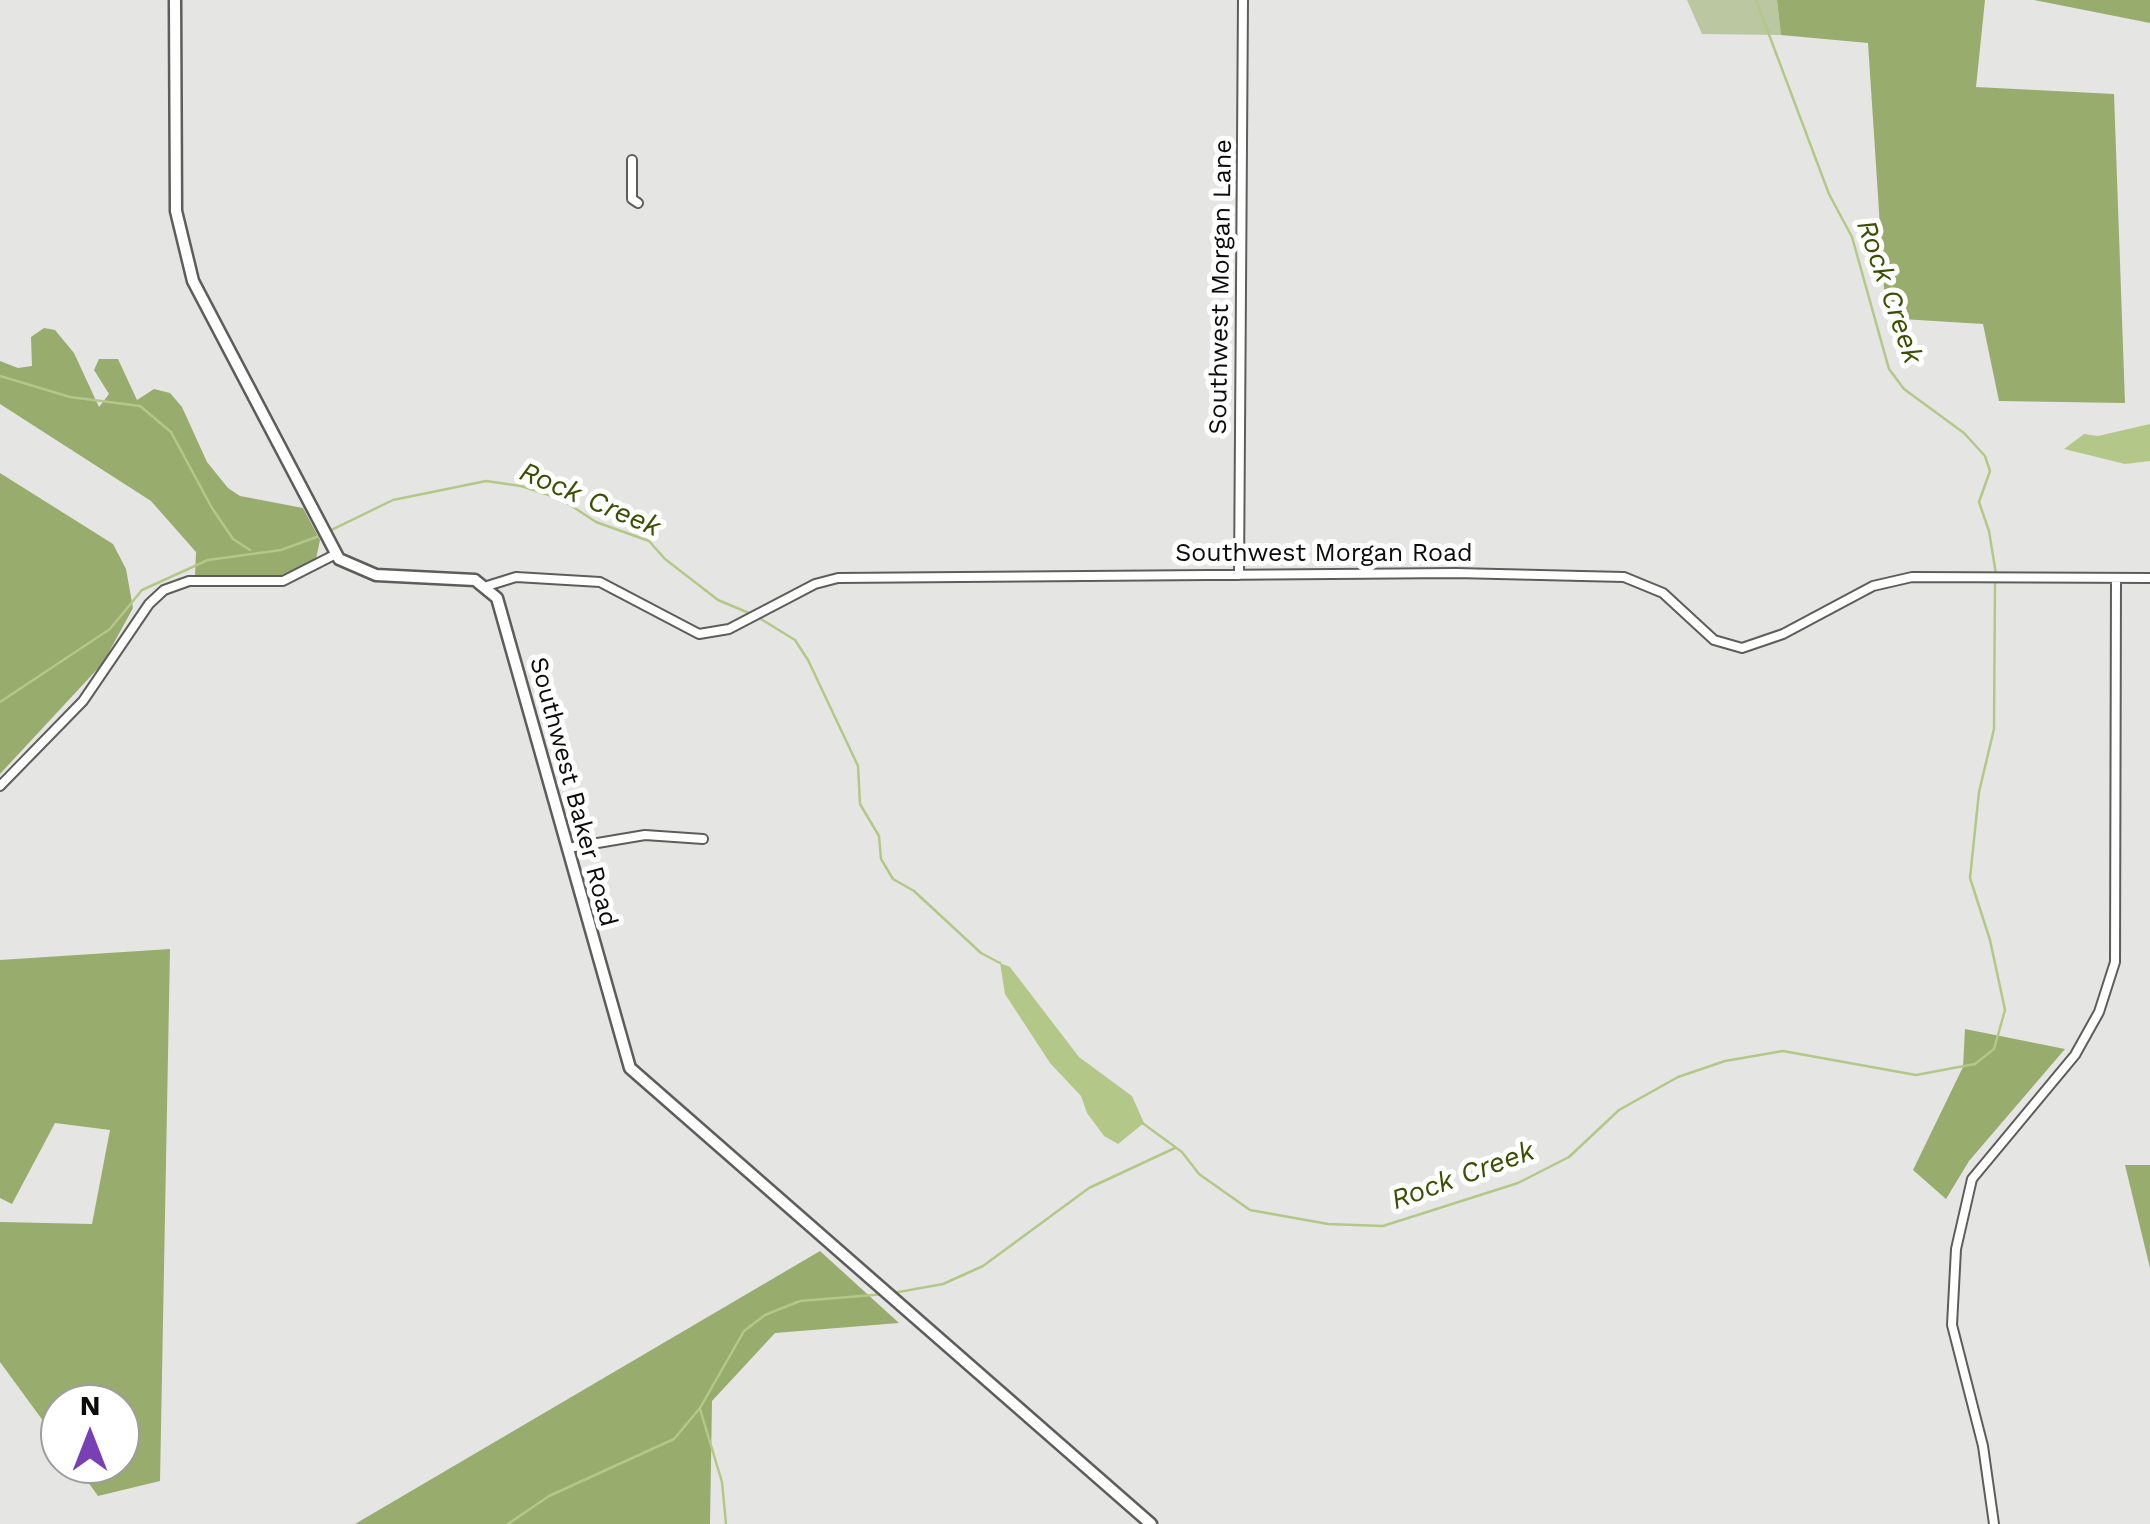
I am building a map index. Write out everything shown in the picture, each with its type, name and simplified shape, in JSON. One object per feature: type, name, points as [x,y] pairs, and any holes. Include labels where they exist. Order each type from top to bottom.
[{"type":"main road","points":[[175,0],[174,185],[183,252],[223,343],[336,554],[347,565],[376,575],[459,577],[486,586]]},
{"type":"main road","name":"Southwest Baker Road","points":[[486,586],[505,616],[621,1046],[638,1078],[1152,1524]]},
{"type":"street","name":"Southwest Morgan Lane","points":[[1238,575],[1243,0]]},
{"type":"street","points":[[632,160],[632,199],[638,203]]},
{"type":"street","points":[[0,786],[83,700],[120,652],[149,604],[164,590],[189,582],[283,581],[336,554]]},
{"type":"street","name":"Southwest Morgan Road","points":[[486,586],[516,576],[600,582],[699,634],[728,628],[814,584],[838,578],[1624,576],[1663,593],[1714,640],[1742,648],[1783,634],[1873,586],[1912,577],[2150,578]]},
{"type":"street","points":[[1994,1524],[1984,1446],[1952,1324],[1956,1249],[1972,1179],[2074,1055],[2099,1012],[2115,962],[2116,578]]},
{"type":"street","points":[[568,848],[645,835],[703,838]]},
{"type":"shaded area","points":[[1687,0],[1777,0],[1781,35],[1702,34]]},
{"type":"shaded area","points":[[1777,0],[1985,0],[1976,87],[2114,94],[2125,403],[1999,401],[1983,324],[1886,318],[1868,43],[1781,35]]},
{"type":"shaded area","points":[[2034,0],[2150,0],[2150,23]]},
{"type":"shaded area","points":[[44,328],[55,330],[74,353],[99,407],[109,394],[94,370],[99,359],[118,359],[137,400],[154,389],[170,393],[182,407],[207,462],[228,488],[240,496],[303,508],[320,540],[316,559],[278,577],[195,576],[196,552],[151,501],[0,404],[0,361],[18,368],[32,366],[31,337]]},
{"type":"shaded area","points":[[2150,424],[2150,461],[2125,464],[2064,449],[2084,434],[2098,436]]},
{"type":"shaded area","points":[[0,473],[113,544],[126,569],[133,608],[103,663],[0,774]]},
{"type":"shaded area","points":[[170,949],[160,1481],[98,1496],[89,1484],[140,1484],[140,1384],[40,1384],[40,1417],[0,1362],[0,1222],[92,1224],[110,1130],[55,1123],[12,1204],[0,1198],[0,960]]},
{"type":"shaded area","points":[[1000,963],[1010,967],[1079,1057],[1132,1096],[1144,1123],[1118,1144],[1104,1136],[1087,1113],[1081,1096],[1050,1063],[1005,994]]},
{"type":"shaded area","points":[[1965,1029],[2065,1049],[1969,1161],[1946,1199],[1913,1170],[1963,1067]]},
{"type":"shaded area","points":[[2125,1165],[2150,1165],[2150,1268]]},
{"type":"shaded area","points":[[820,1251],[899,1323],[775,1333],[712,1401],[710,1524],[355,1524]]},
{"type":"waterway","name":"Rock Creek","points":[[1756,0],[1829,194],[1852,237],[1889,369],[1904,389],[1964,433],[1985,456],[1990,471],[1979,502],[1989,531],[1996,574]]},
{"type":"waterway","points":[[0,376],[70,397],[140,406],[171,432],[212,508],[233,539],[250,550]]},
{"type":"waterway","name":"Rock Creek","points":[[329,531],[393,500],[486,481],[521,486],[561,499],[596,522],[649,541],[665,559],[718,600],[749,613]]},
{"type":"waterway","name":"Rock Creek","points":[[0,702],[110,629],[142,590],[208,560],[281,550],[322,535]]},
{"type":"waterway","name":"Rock Creek","points":[[1141,1122],[1182,1152],[1199,1174],[1250,1210],[1328,1224],[1383,1226],[1518,1183],[1569,1157],[1619,1110],[1678,1077],[1725,1061],[1783,1051],[1916,1075],[1975,1064],[1994,1049],[2005,1010],[1990,940],[1970,878],[1979,792],[1994,729],[1995,582]]},
{"type":"waterway","name":"Rock Creek","points":[[756,616],[795,640],[808,660],[858,766],[860,804],[879,836],[881,859],[893,879],[914,891],[981,953],[1000,963]]},
{"type":"waterway","points":[[893,1293],[943,1284],[983,1266],[1089,1188],[1175,1148]]},
{"type":"waterway","points":[[508,1524],[549,1496],[674,1439],[700,1408],[744,1331],[765,1315],[800,1301],[885,1294]]},
{"type":"waterway","points":[[700,1409],[722,1482],[726,1524]]}]
